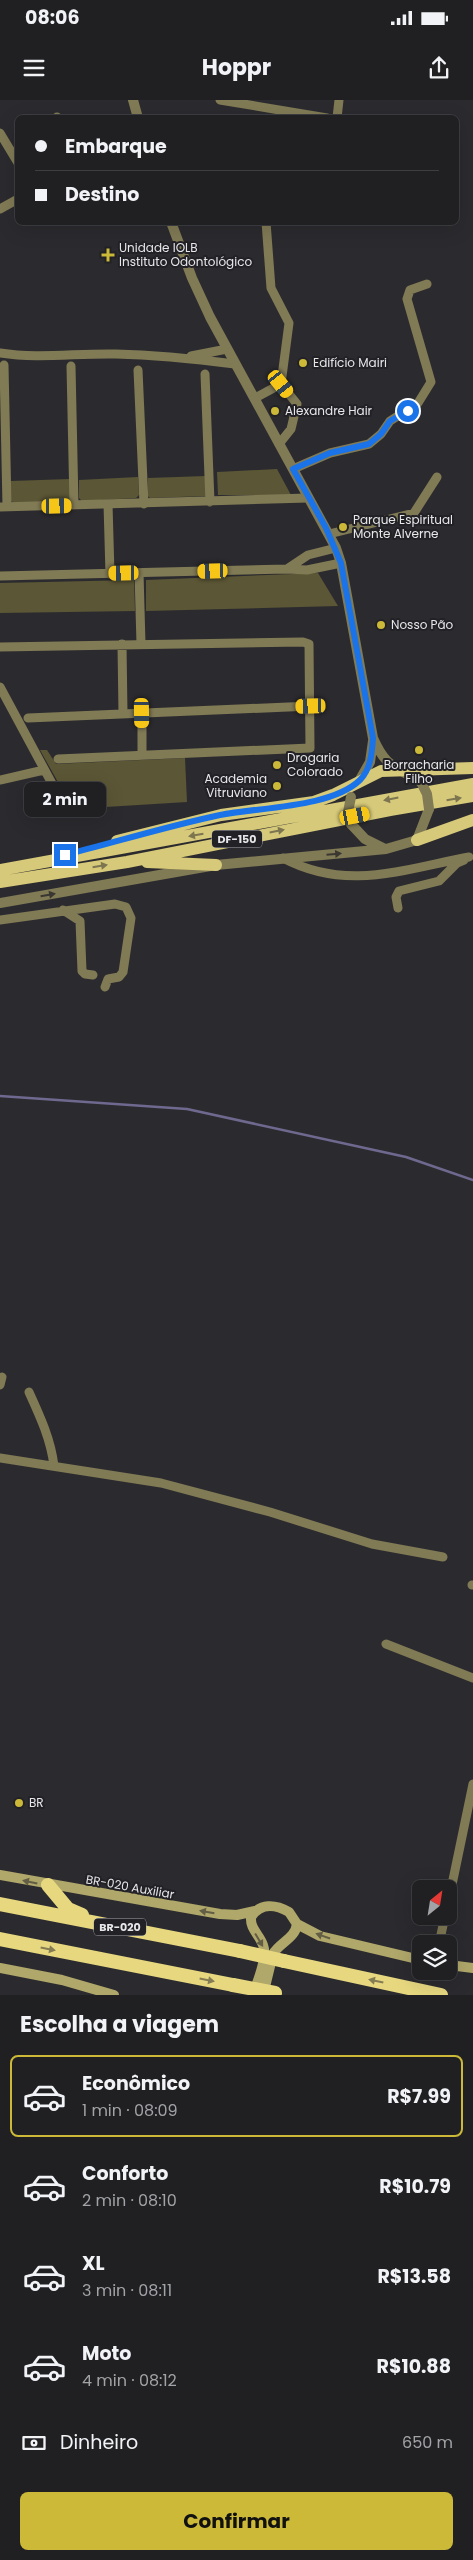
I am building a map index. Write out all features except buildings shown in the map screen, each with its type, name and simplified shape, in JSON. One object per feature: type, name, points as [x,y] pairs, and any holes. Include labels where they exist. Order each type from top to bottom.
[{"type":"highway","points":[[48,1885],[68,1909],[101,1923]]},
{"type":"highway","name":"BR-020","points":[[0,1904],[240,1951],[441,1995]]},
{"type":"highway","points":[[0,1939],[274,1994]]},
{"type":"main road","points":[[28,865],[221,815],[314,802],[333,795],[380,771],[473,768]]},
{"type":"main road","name":"DF-150","points":[[0,870],[473,784]]},
{"type":"main road","name":"DF-150","points":[[0,882],[127,862],[380,812],[473,796]]},
{"type":"main road","points":[[417,840],[473,820]]},
{"type":"main road","points":[[127,862],[216,865]]},
{"type":"main road","name":"BR-020 Auxiliar","points":[[0,1876],[220,1914],[237,1915],[267,1906],[284,1909],[294,1917],[297,1924],[320,1936],[412,1958]]},
{"type":"main road","points":[[253,1995],[264,1954],[264,1946],[250,1923],[255,1911]]},
{"type":"main road","points":[[274,1994],[273,1954],[276,1948],[294,1935],[297,1924]]},
{"type":"main road","points":[[457,1966],[473,1968]]},
{"type":"main road","points":[[0,1968],[62,1980],[114,1995]]},
{"type":"street","points":[[133,100],[137,115]]},
{"type":"street","points":[[220,100],[277,114],[290,115]]},
{"type":"street","points":[[337,115],[339,100]]},
{"type":"street","points":[[0,133],[14,146]]},
{"type":"street","points":[[0,209],[15,201]]},
{"type":"street","points":[[0,903],[216,865],[386,849],[417,840],[429,809],[427,794],[421,782],[399,770],[383,758],[373,738],[341,563],[336,548],[227,349],[192,278],[172,225]]},
{"type":"street","points":[[266,225],[271,288],[289,323],[281,384],[297,404],[291,429],[279,444]]},
{"type":"street","points":[[293,469],[330,453],[369,444],[381,434],[390,421],[408,411],[426,393],[431,382],[407,299],[410,290],[426,284]]},
{"type":"street","points":[[184,358],[227,349]]},
{"type":"street","points":[[0,353],[52,356],[115,354],[184,358],[235,364]]},
{"type":"street","points":[[4,365],[4,507],[308,498]]},
{"type":"street","points":[[71,366],[74,505]]},
{"type":"street","points":[[138,370],[144,504]]},
{"type":"street","points":[[205,374],[210,502]]},
{"type":"street","points":[[255,398],[281,384]]},
{"type":"street","points":[[328,534],[414,513],[437,477]]},
{"type":"street","points":[[108,504],[110,574]]},
{"type":"street","points":[[287,569],[308,555],[336,548]]},
{"type":"street","points":[[0,576],[307,570],[341,563]]},
{"type":"street","points":[[139,573],[141,644]]},
{"type":"street","points":[[0,647],[303,642],[309,644],[310,748],[305,750],[142,754],[58,759]]},
{"type":"street","points":[[122,644],[123,714]]},
{"type":"street","points":[[0,687],[3,698],[63,804]]},
{"type":"street","points":[[28,718],[311,706]]},
{"type":"street","points":[[142,713],[142,754]]},
{"type":"street","points":[[373,738],[370,762],[351,797],[348,812],[351,824],[365,839],[386,849]]},
{"type":"street","points":[[0,780],[44,770]]},
{"type":"street","points":[[283,858],[310,870],[333,875],[364,877],[394,874],[471,856]]},
{"type":"street","points":[[398,908],[396,897],[399,891],[439,881],[457,863],[471,856]]},
{"type":"street","points":[[0,920],[63,910],[115,904],[121,905],[129,912],[131,918],[123,974],[108,979],[105,988]]},
{"type":"street","points":[[63,910],[80,920],[82,971],[85,974],[93,975]]},
{"type":"street","points":[[29,1392],[52,1450],[54,1466]]},
{"type":"street","points":[[0,1458],[161,1482],[270,1512],[372,1544],[442,1556]]},
{"type":"street","points":[[386,1644],[473,1678]]},
{"type":"street","points":[[453,1880],[473,1784]]},
{"type":"shaded area","points":[[277,469],[291,495],[218,495],[217,472]]},
{"type":"shaded area","points":[[206,476],[206,496],[150,498],[148,496],[148,478]]},
{"type":"shaded area","points":[[138,477],[139,495],[136,498],[82,501],[79,498],[79,480]]},
{"type":"shaded area","points":[[70,479],[70,499],[68,501],[14,503],[11,501],[11,481]]},
{"type":"shaded area","points":[[318,573],[338,606],[146,611],[146,580]]},
{"type":"shaded area","points":[[134,580],[135,611],[0,613],[0,583]]},
{"type":"shaded area","points":[[40,750],[47,750],[56,764],[185,758],[187,802],[73,809]]},
{"type":"waterway","points":[[0,1096],[187,1109],[406,1157],[473,1180]]},
{"type":"place","name":"Unidade IOLB Instituto Odontológico","points":[[108,255]]},
{"type":"place","name":"Edifício Mairi","points":[[303,363]]},
{"type":"place","name":"Alexandre Hair","points":[[275,411]]},
{"type":"place","name":"Parque Espiritual Monte Alverne","points":[[343,527]]},
{"type":"place","name":"Nosso Pão","points":[[381,625]]},
{"type":"place","name":"Borracharia Filho","points":[[419,750]]},
{"type":"place","name":"Drogaria Colorado","points":[[277,765]]},
{"type":"place","name":"Academia Vitruviano","points":[[277,786]]},
{"type":"place","name":"BR","points":[[19,1803]]},
{"type":"route","points":[[65,855],[221,815],[314,802],[333,795],[360,780],[370,762],[373,738],[341,563],[326,528],[293,469],[330,453],[369,444],[381,434],[390,421],[408,411]]}]
